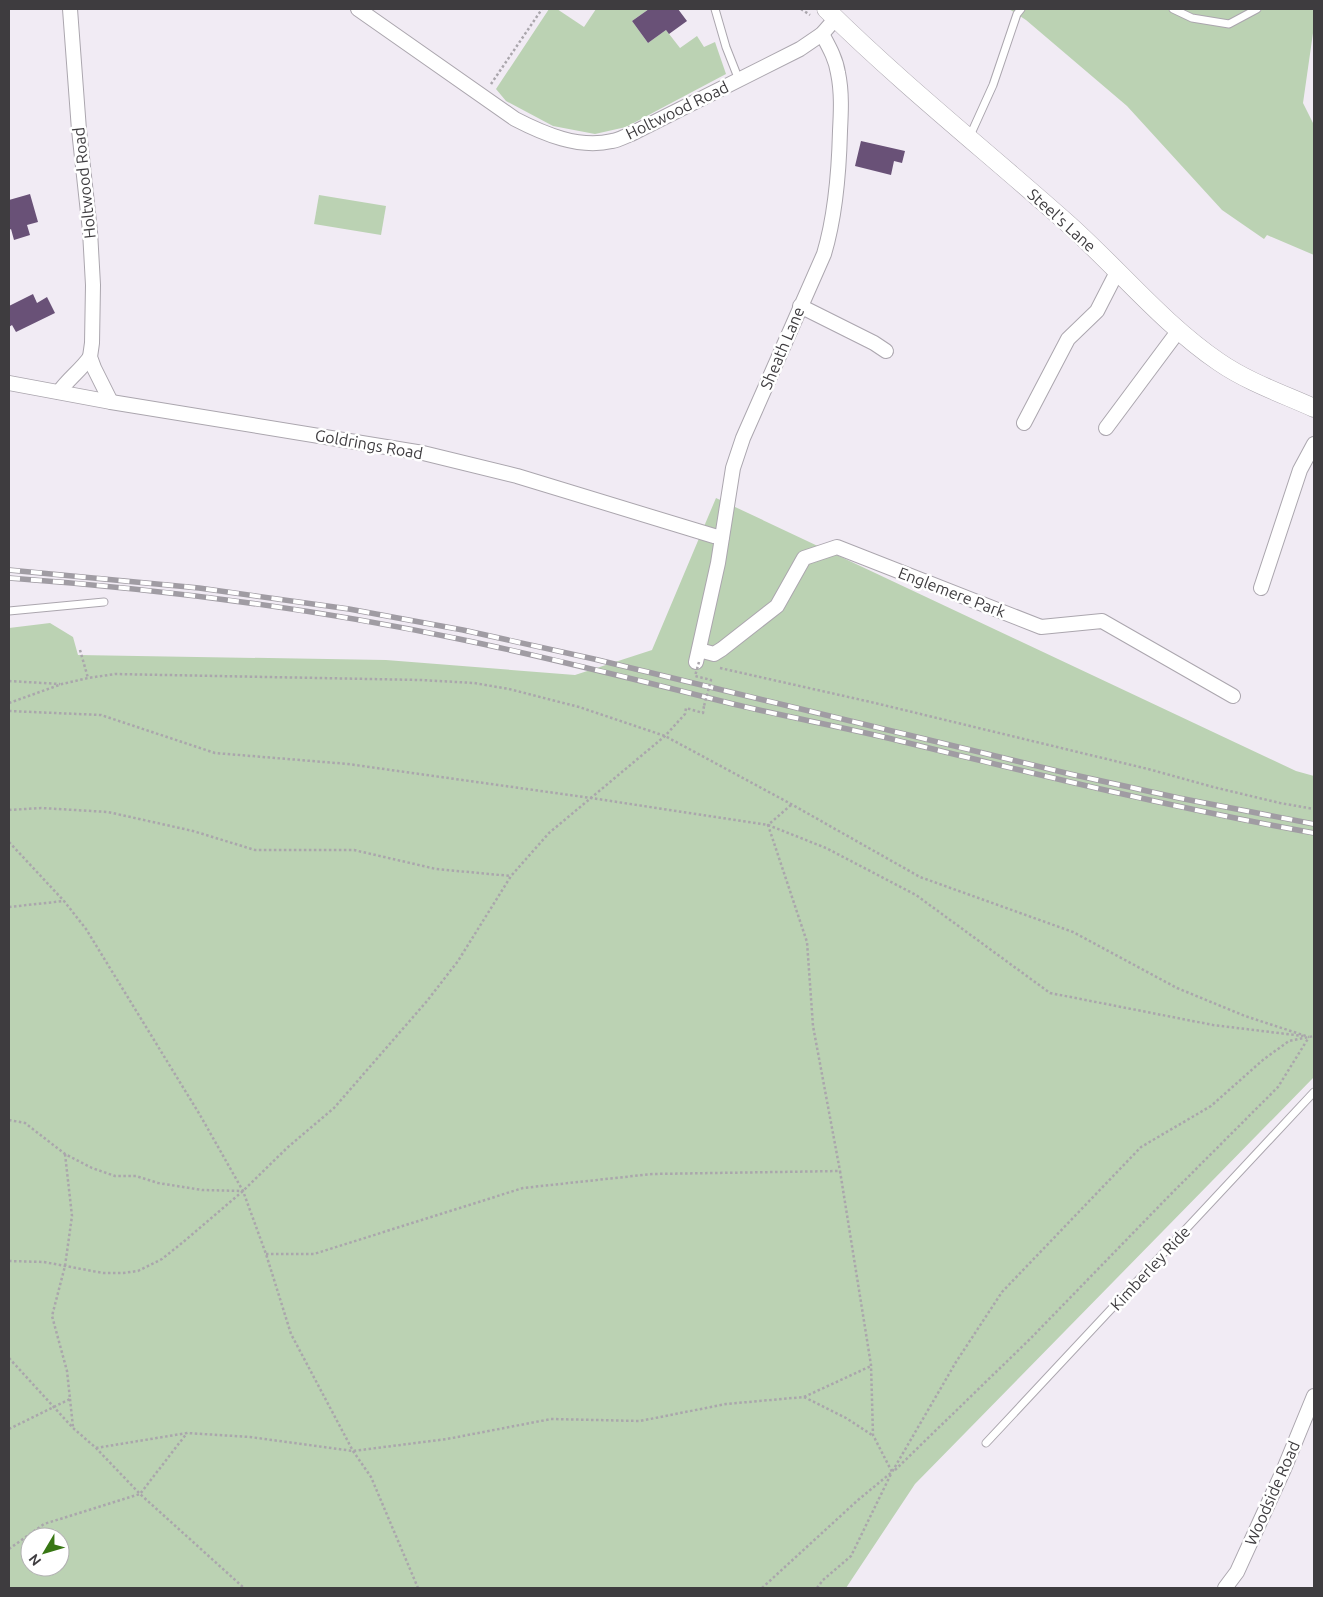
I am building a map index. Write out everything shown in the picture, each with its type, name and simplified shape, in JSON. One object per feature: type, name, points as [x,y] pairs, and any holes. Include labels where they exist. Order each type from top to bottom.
[{"type":"street","name":"Holtwood Road","points":[[70,9],[79,130],[90,231],[93,285],[90,357]]},
{"type":"street","name":"Holtwood Road","points":[[358,9],[515,119],[536,130],[564,139],[586,143],[612,141],[631,134],[800,49],[822,34],[831,14]]},
{"type":"street","name":"Steel's Lane","points":[[831,14],[968,138],[1067,223],[1179,330],[1234,371],[1314,408]]},
{"type":"street","name":"Sheath Lane","points":[[700,660],[733,468],[743,438],[824,254],[830,235],[835,201],[841,97],[838,72],[833,55],[822,34]]},
{"type":"street","points":[[1024,423],[1068,339],[1097,311],[1117,272]]},
{"type":"street","points":[[800,306],[874,343],[886,351]]},
{"type":"street","points":[[1106,428],[1179,330]]},
{"type":"street","points":[[59,392],[64,384],[82,369],[90,357]]},
{"type":"street","points":[[90,357],[111,402]]},
{"type":"street","name":"Goldrings Road","points":[[9,383],[111,402],[423,453],[517,476],[722,537]]},
{"type":"street","points":[[1260,588],[1300,470],[1314,444]]},
{"type":"street","name":"Englemere Park","points":[[700,660],[722,650],[777,606],[804,558],[838,547],[1041,627],[1102,621],[1233,696]]},
{"type":"street","name":"Woodside Road","points":[[1225,1588],[1237,1572],[1284,1469],[1314,1396]]},
{"type":"lane","points":[[715,9],[726,47],[739,80]]},
{"type":"lane","points":[[968,138],[994,85],[1017,14],[1021,9]]},
{"type":"lane","points":[[1173,9],[1192,18],[1229,24],[1257,9]]},
{"type":"lane","points":[[9,611],[104,602]]},
{"type":"lane","name":"Kimberley Ride","points":[[986,1443],[1314,1092]]},
{"type":"path","points":[[483,96],[542,9]]},
{"type":"path","points":[[80,650],[88,678]]},
{"type":"path","points":[[9,1261],[44,1262],[103,1273],[123,1273],[138,1270],[162,1259],[242,1191],[288,1147],[334,1108],[427,1001],[458,961],[511,876],[549,833],[665,736],[685,714],[686,708],[703,713],[711,680],[695,676],[700,660]]},
{"type":"path","points":[[714,666],[876,703],[1280,803],[1314,809]]},
{"type":"path","points":[[9,705],[14,701],[62,684],[115,674],[411,680],[474,683],[509,689],[579,707],[665,736],[920,877],[1074,932],[1177,988],[1245,1016],[1309,1037]]},
{"type":"path","points":[[9,681],[62,684]]},
{"type":"path","points":[[9,711],[101,715],[215,753],[348,764],[768,825],[826,848],[916,895],[1050,993],[1213,1025],[1309,1037]]},
{"type":"path","points":[[768,825],[791,804]]},
{"type":"path","points":[[9,810],[41,808],[108,812],[193,831],[255,850],[354,850],[436,869],[511,876]]},
{"type":"path","points":[[768,825],[807,942],[813,1026],[840,1171],[871,1365],[873,1435],[892,1472]]},
{"type":"path","points":[[9,842],[86,929],[200,1115],[242,1191],[266,1254],[291,1334],[353,1451],[371,1477],[418,1588]]},
{"type":"path","points":[[9,907],[64,902]]},
{"type":"path","points":[[817,1588],[823,1580],[851,1556],[892,1472],[956,1362],[1002,1292],[1141,1147],[1210,1106],[1264,1059],[1289,1041],[1314,1036]]},
{"type":"path","points":[[762,1588],[858,1500],[892,1472],[1031,1338],[1278,1086],[1309,1037]]},
{"type":"path","points":[[9,1120],[25,1123],[65,1154],[92,1168],[115,1176],[136,1176],[158,1183],[202,1190],[242,1191]]},
{"type":"path","points":[[65,1154],[72,1216],[65,1266],[52,1316],[67,1372],[73,1428]]},
{"type":"path","points":[[266,1254],[314,1254],[523,1188],[652,1174],[840,1171]]},
{"type":"path","points":[[9,1358],[73,1428],[96,1448],[140,1494],[244,1588]]},
{"type":"path","points":[[96,1448],[187,1433],[250,1437],[353,1451],[447,1439],[551,1419],[640,1421],[726,1404],[804,1397],[871,1365]]},
{"type":"path","points":[[804,1397],[846,1418],[873,1435]]},
{"type":"path","points":[[9,1429],[70,1399]]},
{"type":"path","points":[[9,1549],[44,1524],[140,1494],[187,1433]]},
{"type":"green space","points":[[549,9],[557,9],[584,27],[596,9],[649,9],[632,21],[648,43],[666,30],[680,48],[697,36],[704,47],[715,42],[726,74],[626,127],[595,134],[553,126],[506,101],[496,89]]},
{"type":"green space","points":[[1009,9],[1314,9],[1314,26],[1303,103],[1314,125],[1314,255],[1267,235],[1264,239],[1222,210],[1127,106],[1026,20]]},
{"type":"green space","points":[[319,195],[386,206],[381,235],[314,224]]},
{"type":"green space","points":[[716,498],[1296,771],[1314,776],[1314,1077],[915,1484],[846,1588],[9,1588],[9,628],[50,623],[73,637],[78,655],[386,660],[575,675],[652,650]]},
{"type":"building","points":[[649,9],[678,9],[687,21],[669,34],[666,30],[648,43],[632,21]]},
{"type":"building","points":[[861,141],[905,151],[902,163],[894,161],[891,175],[855,166]]},
{"type":"building","points":[[30,194],[38,222],[27,225],[30,235],[14,240],[11,229],[9,230],[9,200]]},
{"type":"building","points":[[33,294],[37,303],[47,297],[55,313],[16,332],[12,325],[9,327],[9,306]]},
{"type":"railway","points":[[9,570],[199,588],[349,609],[463,630],[594,659],[1070,774],[1179,798],[1314,824]]},
{"type":"railway","points":[[9,578],[235,601],[403,628],[493,646],[1104,790],[1314,833]]}]
